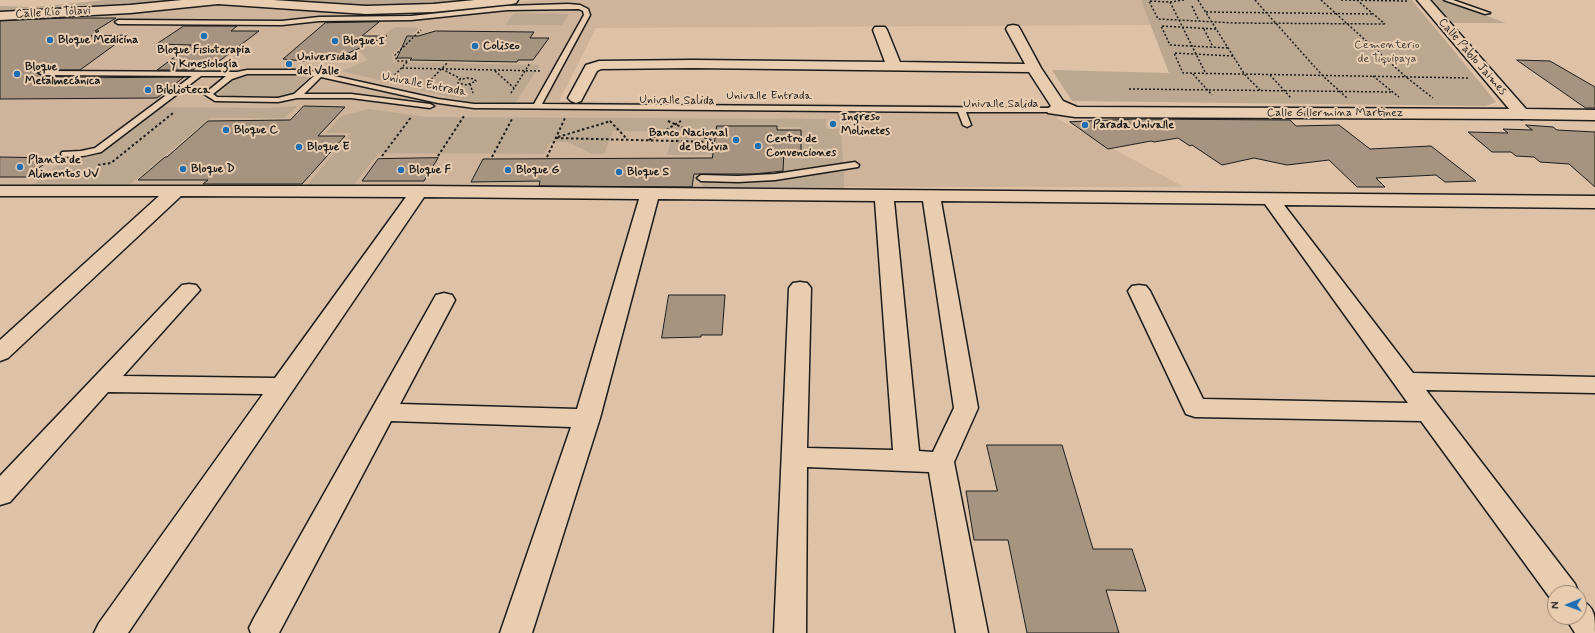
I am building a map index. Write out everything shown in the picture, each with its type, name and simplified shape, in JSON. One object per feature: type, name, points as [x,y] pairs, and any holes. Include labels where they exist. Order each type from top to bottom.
[{"type":"street","name":"Calle Río Tolavi","points":[[0,16],[130,8],[218,0],[366,10],[433,8],[512,0]]},
{"type":"street","name":"Calle Pablo Jaimes","points":[[1423,0],[1522,114]]},
{"type":"street","points":[[1013,29],[1034,68],[1057,104],[1075,112]]},
{"type":"street","points":[[880,30],[894,66]]},
{"type":"street","points":[[576,98],[591,68],[599,65],[693,64],[1034,68]]},
{"type":"street","name":"Calle Gillermina Martinez","points":[[1055,113],[1595,115]]},
{"type":"street","points":[[0,191],[419,191],[1595,202]]},
{"type":"street","points":[[0,353],[176,191]]},
{"type":"street","points":[[110,633],[419,191]]},
{"type":"street","points":[[516,633],[587,418],[650,194]]},
{"type":"street","points":[[884,195],[907,461]]},
{"type":"street","points":[[931,195],[966,408],[941,462],[972,633]]},
{"type":"street","points":[[1270,198],[1558,585]]},
{"type":"street","points":[[790,633],[800,288]]},
{"type":"street","points":[[0,494],[189,290]]},
{"type":"street","points":[[1139,291],[1195,408],[1429,412]]},
{"type":"street","points":[[266,628],[444,300]]},
{"type":"street","points":[[1406,381],[1595,385]]},
{"type":"street","points":[[102,384],[282,386]]},
{"type":"street","points":[[383,412],[587,418]]},
{"type":"street","points":[[794,457],[941,462]]},
{"type":"street","points":[[1587,624],[1594,633]]},
{"type":"lane","points":[[1447,0],[1486,13]]},
{"type":"lane","points":[[118,22],[282,23],[319,19],[411,18],[507,8],[568,6],[586,10],[587,15],[537,106]]},
{"type":"lane","name":"Univalle Entrada","points":[[240,74],[247,72],[307,72],[438,102],[474,106],[852,112]]},
{"type":"lane","points":[[43,73],[240,74]]},
{"type":"lane","points":[[65,154],[81,154],[98,150],[199,74]]},
{"type":"lane","name":"Univalle Salida","points":[[240,74],[229,77],[208,94],[215,99],[278,100],[297,96],[351,96],[467,111],[651,113],[1055,113]]},
{"type":"lane","points":[[297,96],[320,75]]},
{"type":"lane","points":[[962,113],[967,126]]},
{"type":"lane","points":[[701,178],[738,180],[775,177],[856,165]]},
{"type":"path","points":[[1184,0],[1170,2],[1149,1],[1158,19],[1212,22],[1385,24],[1357,0]]},
{"type":"path","points":[[1198,0],[1245,75],[1260,90]]},
{"type":"path","points":[[1255,0],[1322,75],[1348,98]]},
{"type":"path","points":[[1321,0],[1406,76],[1437,101]]},
{"type":"path","points":[[1341,0],[1423,0]]},
{"type":"path","points":[[1170,2],[1206,74]]},
{"type":"path","points":[[1192,6],[1199,21]]},
{"type":"path","points":[[1206,12],[1374,14]]},
{"type":"path","points":[[381,89],[408,61],[397,61],[395,55],[434,16]]},
{"type":"path","points":[[1216,29],[1161,26],[1170,45],[1228,48]]},
{"type":"path","points":[[1204,28],[1214,48]]},
{"type":"path","points":[[1233,56],[1174,53],[1183,73],[1193,74],[1491,78]]},
{"type":"path","points":[[416,96],[448,62]]},
{"type":"path","points":[[503,106],[530,63]]},
{"type":"path","points":[[402,68],[556,72]]},
{"type":"path","points":[[442,69],[461,79],[470,78],[476,81],[470,84],[461,85],[457,82],[461,79]]},
{"type":"path","points":[[495,70],[514,88]]},
{"type":"path","points":[[1193,74],[1212,95]]},
{"type":"path","points":[[1270,75],[1295,101]]},
{"type":"path","points":[[1373,76],[1401,99]]},
{"type":"path","points":[[1129,89],[1392,92]]},
{"type":"path","points":[[438,156],[467,111]]},
{"type":"path","points":[[492,157],[516,112]]},
{"type":"path","points":[[547,157],[568,112]]},
{"type":"path","points":[[603,112],[628,140]]},
{"type":"path","points":[[382,156],[414,113]]},
{"type":"path","points":[[556,138],[715,142],[651,113]]},
{"type":"path","points":[[649,140],[694,113]]},
{"type":"path","points":[[556,138],[611,121]]},
{"type":"shaded area","name":"Universidad del Valle","points":[[534,0],[1141,0],[1151,25],[596,28],[559,101],[1052,106],[1058,119],[1184,187],[0,185],[0,19],[217,3],[394,13],[434,12]]},
{"type":"green space","points":[[105,0],[208,0],[0,14],[0,6],[34,7]]},
{"type":"green space","points":[[252,0],[498,0],[472,3],[376,7]]},
{"type":"green space","name":"Cementerio de Tiquipaya","points":[[1141,0],[1412,0],[1496,102],[1486,106],[1072,101],[1052,70],[1169,73]]},
{"type":"green space","points":[[1431,0],[1442,0],[1506,23],[1451,23]]},
{"type":"green space","points":[[514,13],[569,14],[562,25],[505,25]]},
{"type":"green space","points":[[395,27],[419,28],[392,55],[393,62],[540,65],[515,103],[470,102],[342,71],[368,60],[359,51]]},
{"type":"green space","points":[[247,75],[305,75],[308,78],[291,95],[280,97],[222,97],[218,94],[236,78]]},
{"type":"green space","points":[[298,106],[284,118],[210,118],[129,185],[33,185],[64,160],[98,152],[159,107],[266,108]]},
{"type":"green space","points":[[369,109],[426,117],[826,119],[826,129],[841,129],[843,164],[783,174],[784,151],[801,150],[801,127],[718,127],[713,155],[667,155],[673,132],[613,131],[604,154],[592,154],[568,142],[550,142],[544,154],[379,153],[353,186],[306,186],[351,133],[326,133],[341,116]]},
{"type":"green space","points":[[844,171],[844,188],[702,187],[702,181],[773,179]]},
{"type":"building","points":[[68,18],[116,18],[95,31],[99,31],[91,36],[128,35],[80,70],[43,70],[38,72],[38,74],[43,76],[71,77],[68,78],[184,77],[157,98],[0,99],[0,21]]},
{"type":"building","name":"Bloque I","points":[[379,22],[362,36],[387,36],[344,55],[321,60],[303,61],[283,59],[325,23]]},
{"type":"building","points":[[184,26],[237,26],[231,31],[259,31],[214,65],[200,65],[193,70],[157,70],[191,45],[157,44]]},
{"type":"building","name":"Coliseo","points":[[436,31],[534,32],[530,38],[549,38],[533,60],[518,60],[517,62],[410,60],[412,58],[397,58],[407,36],[418,36]]},
{"type":"building","points":[[1517,60],[1550,61],[1595,87],[1595,108],[1586,108]]},
{"type":"building","points":[[304,106],[345,107],[318,136],[345,136],[302,184],[203,184],[208,180],[138,180],[208,121],[290,120]]},
{"type":"building","points":[[1135,119],[1290,120],[1296,126],[1339,125],[1370,149],[1431,146],[1476,181],[1445,182],[1436,175],[1376,178],[1385,187],[1357,187],[1329,160],[1287,165],[1254,158],[1222,165],[1192,145],[1190,146],[1178,138],[1154,142],[1151,141],[1108,149],[1070,122]]},
{"type":"building","points":[[1526,125],[1553,127],[1557,130],[1595,132],[1595,187],[1569,164],[1540,162],[1534,157],[1516,156],[1511,152],[1492,152],[1468,132],[1508,133],[1503,129],[1532,130]]},
{"type":"building","points":[[717,126],[777,126],[777,130],[801,130],[801,151],[784,151],[783,171],[754,174],[694,174],[692,187],[539,186],[540,181],[471,182],[483,159],[712,158]]},
{"type":"building","name":"Planta de Alimentos UV","points":[[0,157],[53,158],[26,177],[0,177]]},
{"type":"building","name":"Bloque F","points":[[438,158],[424,181],[362,181],[378,159]]},
{"type":"building","points":[[669,295],[725,295],[722,335],[662,338]]},
{"type":"building","points":[[987,445],[1062,445],[1093,549],[1132,549],[1146,591],[1106,590],[1119,633],[1027,633],[1008,540],[974,540],[966,491],[997,491]]},
{"type":"place","name":"Bloque Fisioterapia y Kinesiología","points":[[204,36]]},
{"type":"place","name":"Bloque Medicina","points":[[50,40]]},
{"type":"place","name":"Bloque I","points":[[335,41]]},
{"type":"place","name":"Coliseo","points":[[475,46]]},
{"type":"place","name":"Universidad del Valle","points":[[289,64]]},
{"type":"place","name":"Bloque Metalmecánica","points":[[17,74]]},
{"type":"place","name":"Biblioteca","points":[[148,90]]},
{"type":"place","name":"Ingreso Molinetes","points":[[833,124]]},
{"type":"place","name":"Parada Univalle","points":[[1085,125]]},
{"type":"place","name":"Bloque C","points":[[226,130]]},
{"type":"place","name":"Banco Nacional de Bolivia","points":[[736,140]]},
{"type":"place","name":"Centro de Convenciones","points":[[758,146]]},
{"type":"place","name":"Bloque E","points":[[299,147]]},
{"type":"place","name":"Planta de Alimentos UV","points":[[20,167]]},
{"type":"place","name":"Bloque D","points":[[183,169]]},
{"type":"place","name":"Bloque F","points":[[401,170]]},
{"type":"place","name":"Bloque G","points":[[508,170]]},
{"type":"place","name":"Bloque S","points":[[619,172]]}]
